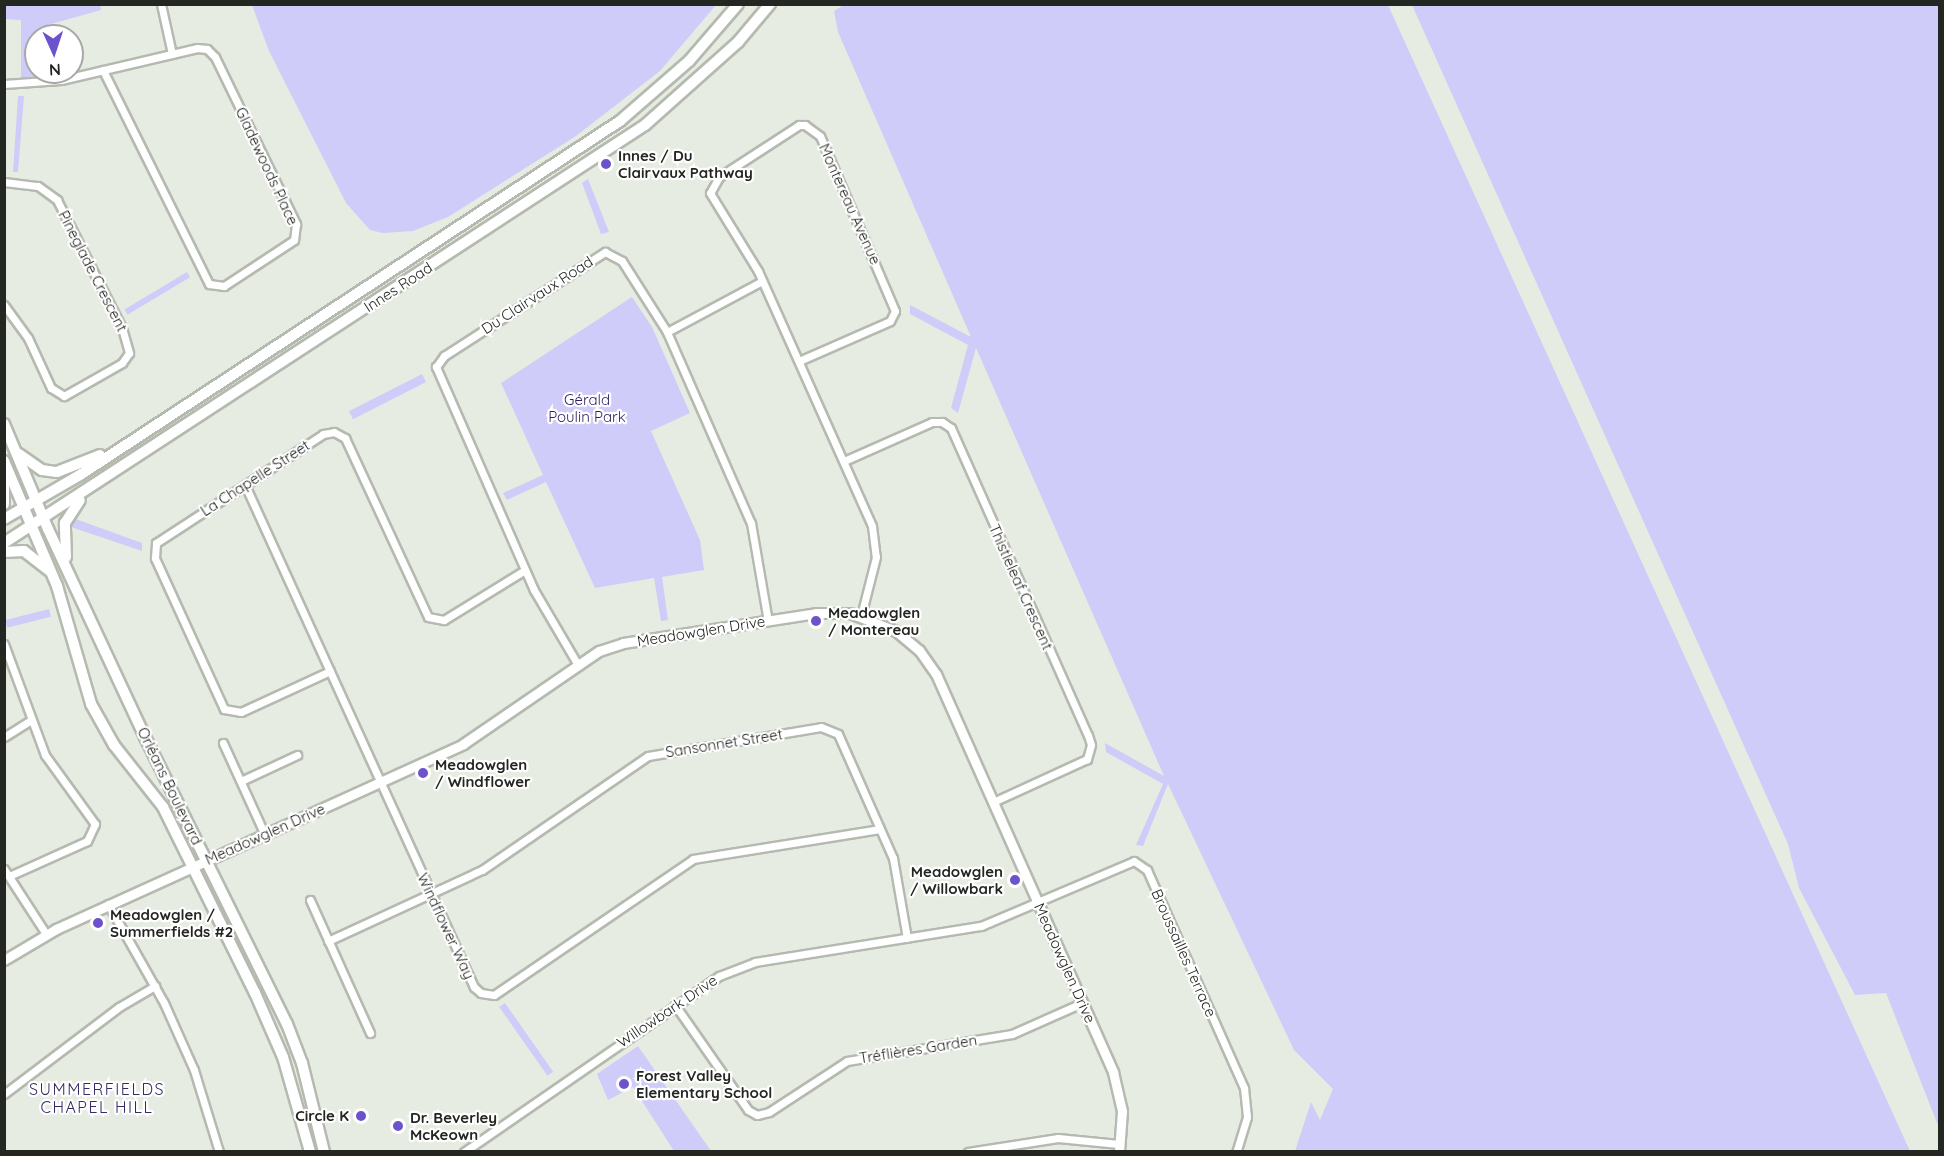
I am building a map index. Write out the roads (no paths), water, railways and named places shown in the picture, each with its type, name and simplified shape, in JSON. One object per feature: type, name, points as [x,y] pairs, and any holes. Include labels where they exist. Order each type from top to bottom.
[{"type":"main road","name":"Innes Road","points":[[4,519],[37,501],[135,438],[620,121],[689,61],[738,4]]},
{"type":"main road","name":"Innes Road","points":[[4,543],[645,125],[732,48],[770,4]]},
{"type":"main road","name":"Orléans Boulevard","points":[[4,424],[44,519],[205,862],[291,1034],[324,1152]]},
{"type":"main road","points":[[18,453],[42,470],[57,472],[135,438]]},
{"type":"main road","name":"Orléans Boulevard","points":[[4,461],[26,506],[53,576],[90,704],[114,746],[163,807],[193,867],[278,1045],[310,1152]]},
{"type":"main road","points":[[4,478],[4,504]]},
{"type":"main road","points":[[69,569],[65,523],[73,507],[94,486]]},
{"type":"main road","points":[[4,552],[24,551],[53,576]]},
{"type":"street","points":[[161,4],[172,54]]},
{"type":"street","name":"Gladewoods Place","points":[[4,84],[42,83],[202,47],[215,57],[296,224],[297,234],[290,243],[224,286],[209,284],[203,276],[103,70]]},
{"type":"street","name":"Montereau Avenue","points":[[799,361],[890,321],[895,311],[820,136],[810,126],[799,125],[719,177],[710,187],[712,199],[762,281],[872,526],[877,547],[861,616]]},
{"type":"street","name":"Pineglade Crescent","points":[[4,182],[38,186],[57,200],[122,328],[129,353],[122,363],[64,396],[51,388],[28,338],[4,305]]},
{"type":"street","name":"Du Clairvaux Road","points":[[578,664],[525,570],[435,373],[438,360],[605,252],[622,261],[667,332],[751,523],[768,621]]},
{"type":"street","points":[[667,332],[762,281]]},
{"type":"street","name":"Thistleleaf Crescent","points":[[844,462],[932,422],[942,422],[951,428],[1088,735],[1091,746],[1087,759],[993,802]]},
{"type":"street","name":"La Chapelle Street","points":[[330,671],[241,712],[229,711],[220,702],[154,552],[162,539],[323,434],[339,433],[345,438],[428,617],[444,620],[525,570]]},
{"type":"street","name":"Windflower Way","points":[[245,485],[474,987],[481,993],[494,995],[693,859],[880,829]]},
{"type":"street","name":"Meadowglen Drive","points":[[4,960],[46,934],[108,904],[464,744],[599,651],[623,643],[833,612],[861,616],[896,631],[926,660],[993,802],[1118,1086],[1119,1148]]},
{"type":"street","points":[[4,644],[30,722],[45,755],[92,818],[95,831],[87,841],[9,876]]},
{"type":"street","points":[[4,737],[30,722]]},
{"type":"street","name":"Sansonnet Street","points":[[328,941],[482,870],[648,756],[821,727],[838,734],[880,829],[896,869],[907,938]]},
{"type":"street","points":[[223,743],[265,835]]},
{"type":"street","points":[[241,781],[297,755]]},
{"type":"street","name":"Broussailles Terrace","points":[[1037,902],[1128,862],[1141,863],[1147,870],[1244,1088],[1247,1117],[1236,1152]]},
{"type":"street","points":[[4,869],[46,934]]},
{"type":"street","points":[[310,900],[370,1033]]},
{"type":"street","name":"Willowbark Drive","points":[[464,1152],[719,975],[755,962],[981,926],[1037,902]]},
{"type":"street","points":[[108,904],[155,986],[199,1081],[219,1152]]},
{"type":"street","points":[[4,1094],[119,1007],[155,986]]},
{"type":"street","name":"Tréflières Garden","points":[[675,1005],[748,1110],[757,1115],[769,1112],[847,1061],[1012,1034],[1082,1003]]},
{"type":"street","points":[[968,1152],[1058,1138],[1119,1148]]},
{"type":"place","name":"Innes / Du Clairvaux Pathway","points":[[606,164]]},
{"type":"place","name":"Meadowglen / Montereau","points":[[816,621]]},
{"type":"place","name":"Meadowglen / Windflower","points":[[423,773]]},
{"type":"place","name":"Meadowglen / Willowbark","points":[[1015,880]]},
{"type":"place","name":"Meadowglen / Summerfields #2","points":[[98,923]]},
{"type":"place","name":"Forest Valley Elementary School","points":[[624,1084]]},
{"type":"place","name":"Circle K","points":[[361,1116]]},
{"type":"place","name":"Dr. Beverley McKeown","points":[[398,1126]]},
{"type":"district","name":"SUMMERFIELDS CHAPEL HILL","points":[[97,1098]]},
{"type":"park label","name":"Gérald Poulin Park","points":[[587,408]]}]
